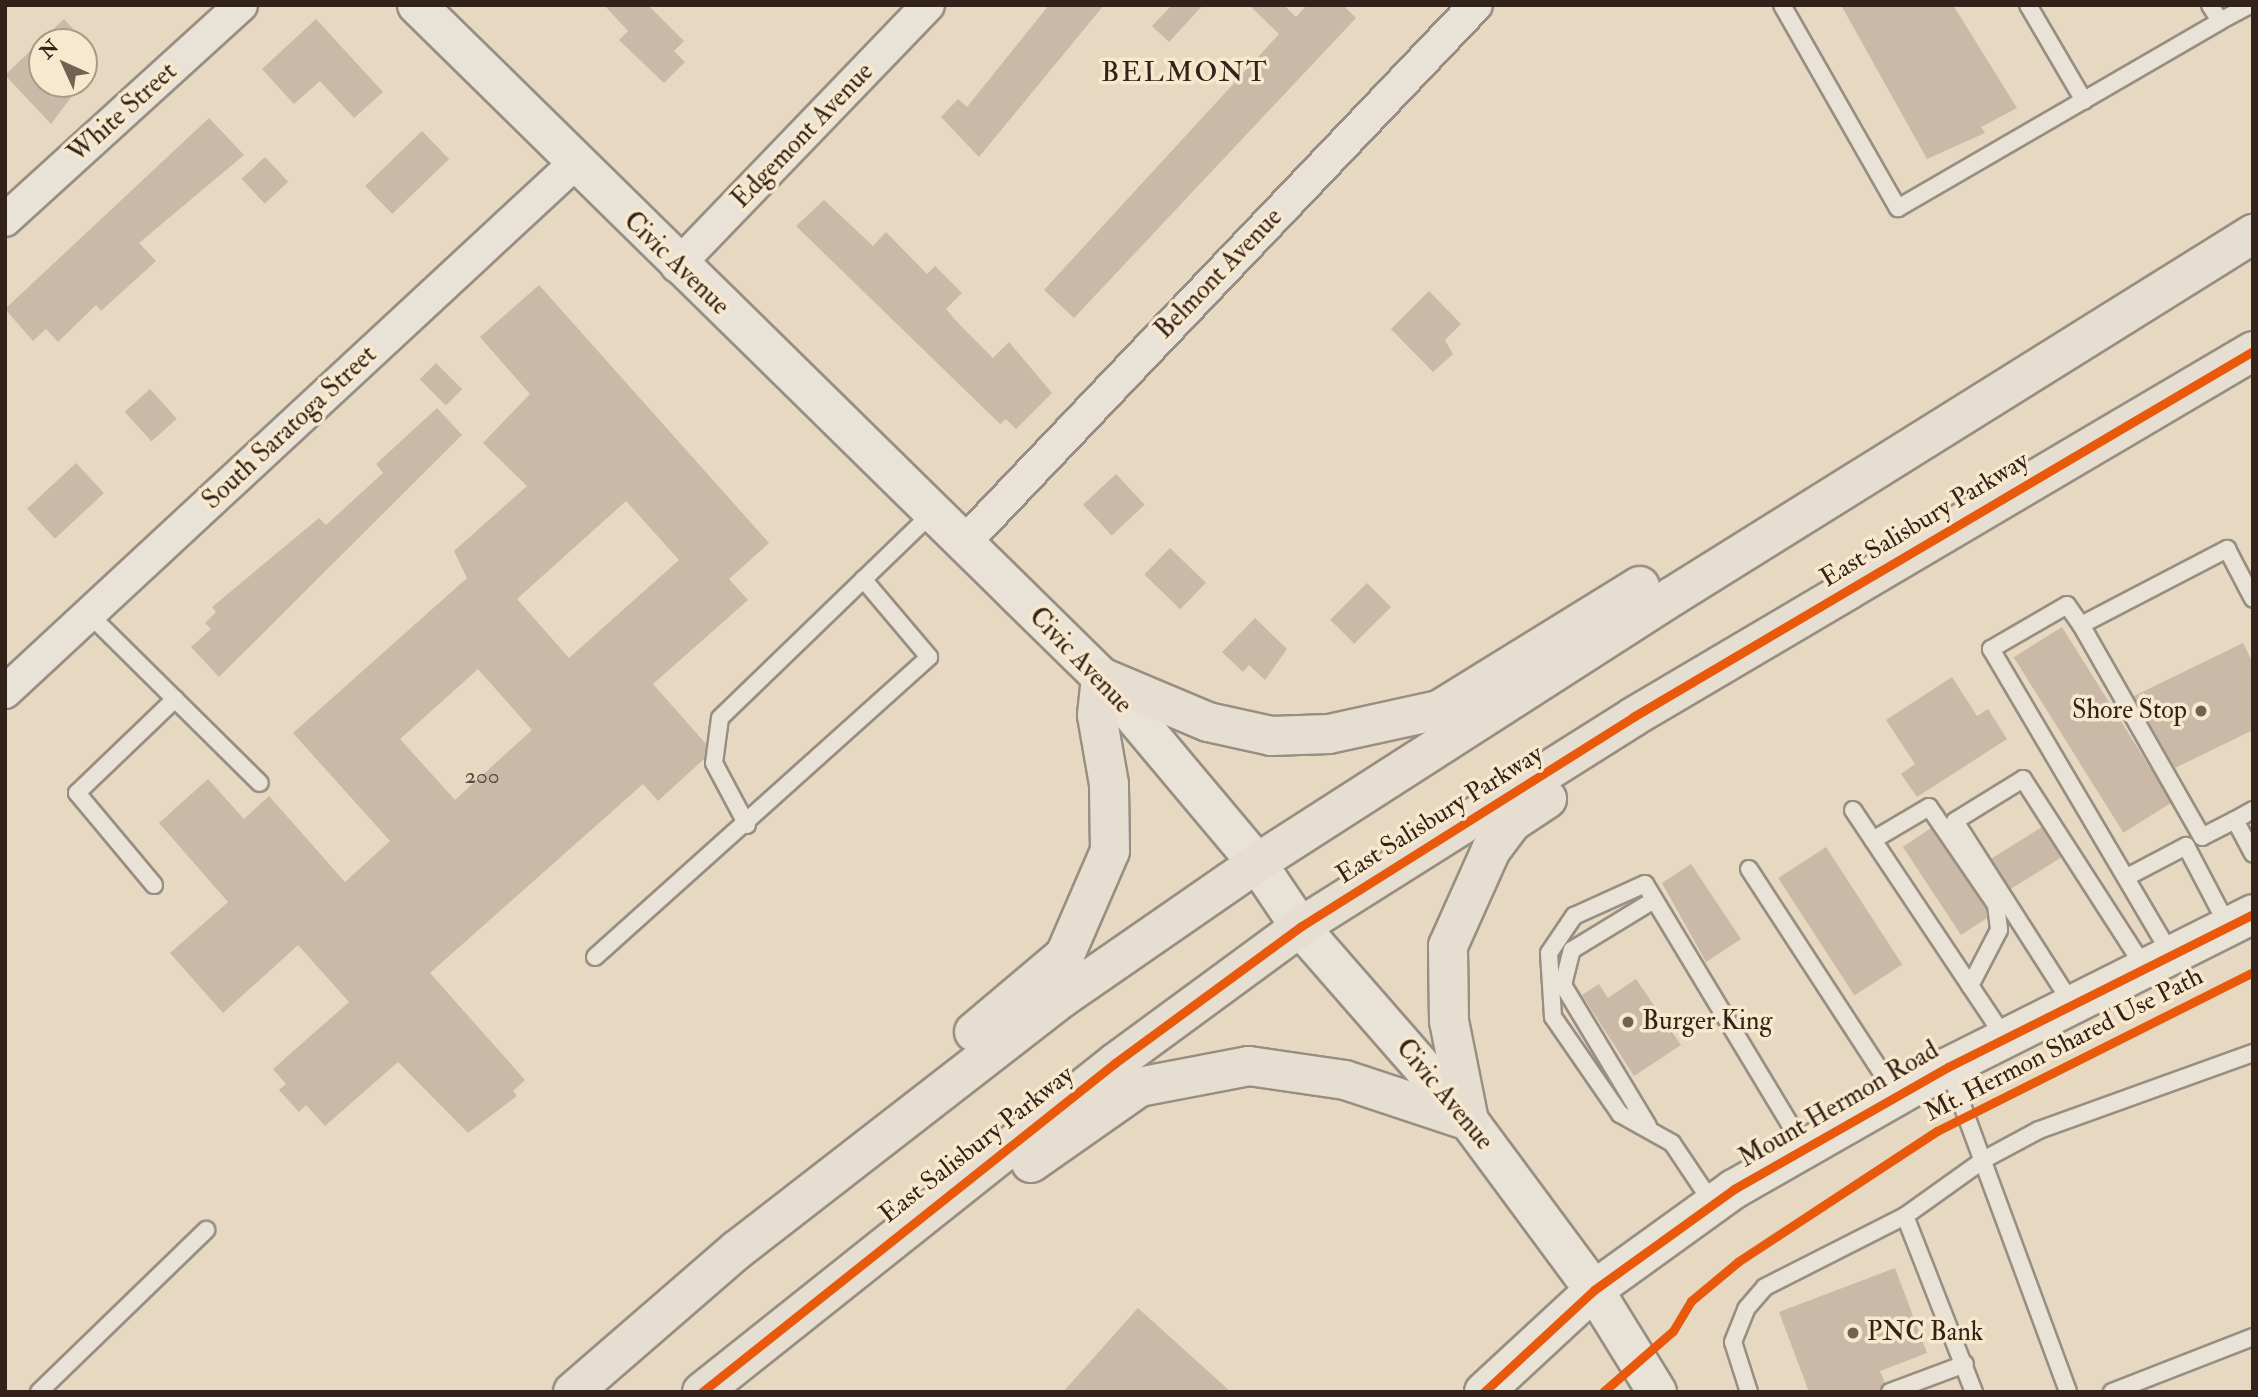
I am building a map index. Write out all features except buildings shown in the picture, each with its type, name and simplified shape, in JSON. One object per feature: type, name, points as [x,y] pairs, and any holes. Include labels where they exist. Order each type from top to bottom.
[{"type":"main road","points":[[573,1392],[828,1178],[1062,998],[1257,863],[1922,439],[2253,234]]},
{"type":"main road","name":"East Salisbury Parkway","points":[[702,1392],[1115,1063],[1300,927],[1877,572],[2253,351]]},
{"type":"main road","points":[[828,1178],[892,1095],[1065,955],[1110,851],[1108,784],[1097,715],[1101,677],[1208,722],[1271,736],[1329,734],[1439,710],[1677,563],[1922,439]]},
{"type":"main road","points":[[733,1365],[829,1323],[1066,1135],[1139,1087],[1249,1066],[1308,1071],[1469,1121],[1449,1021],[1448,946],[1468,891],[1512,822],[1767,666],[1877,572]]},
{"type":"street","name":"White Street","points":[[9,211],[241,5]]},
{"type":"street","name":"Civic Avenue","points":[[417,5],[677,266],[1101,677],[1257,863],[1300,927],[1469,1121],[1594,1290],[1657,1392]]},
{"type":"street","name":"Edgemont Avenue","points":[[677,266],[928,5]]},
{"type":"street","name":"Belmont Avenue","points":[[962,544],[1476,5]]},
{"type":"street","name":"South Saratoga Street","points":[[5,692],[574,164]]},
{"type":"street","name":"Mount Hermon Road","points":[[1484,1392],[1594,1290],[1713,1204],[1804,1148],[1948,1067],[2240,920]]},
{"type":"lane","points":[[1782,5],[1898,208],[2250,5]]},
{"type":"lane","points":[[2028,5],[2084,101]]},
{"type":"lane","points":[[2210,5],[2220,21]]},
{"type":"lane","points":[[747,825],[714,764],[720,718],[932,513]]},
{"type":"lane","points":[[2081,625],[2227,549],[2253,599]]},
{"type":"lane","points":[[596,957],[747,825],[929,657],[863,579]]},
{"type":"lane","points":[[2158,961],[2127,877],[1990,649],[2067,605],[2202,837]]},
{"type":"lane","points":[[89,614],[260,783]]},
{"type":"lane","points":[[154,885],[77,793],[175,699]]},
{"type":"lane","points":[[2072,1004],[1955,821],[2023,779],[2158,961]]},
{"type":"lane","points":[[1873,840],[1929,807],[1996,905],[1999,930],[1970,986]]},
{"type":"lane","points":[[1853,810],[2005,1038]]},
{"type":"lane","points":[[2127,877],[2253,810]]},
{"type":"lane","points":[[2235,820],[2253,854]]},
{"type":"lane","points":[[2186,846],[2240,920]]},
{"type":"lane","points":[[1748,869],[1897,1096]]},
{"type":"lane","points":[[1713,1204],[1672,1143],[1648,1126],[1620,1114],[1553,1017],[1546,978],[1549,953],[1574,916],[1645,884],[1804,1148]]},
{"type":"lane","points":[[1648,1126],[1563,985],[1572,950],[1654,900]]},
{"type":"lane","points":[[1749,1392],[1733,1342],[1746,1308],[1765,1287],[1905,1216],[1985,1159],[2039,1130],[2253,1053]]},
{"type":"lane","points":[[1948,1067],[1985,1159],[2068,1392]]},
{"type":"lane","points":[[1905,1216],[1974,1392]]},
{"type":"lane","points":[[39,1392],[206,1230]]},
{"type":"lane","points":[[2112,1392],[2253,1337]]},
{"type":"lane","points":[[1890,1392],[1965,1364]]},
{"type":"cycle path","points":[[702,1392],[1115,1063],[1300,927],[1633,717],[2253,351]]},
{"type":"cycle path","points":[[1484,1392],[1594,1290],[1734,1189],[1948,1067],[2253,914]]},
{"type":"cycle path","name":"Mt. Hermon Shared Use Path","points":[[1603,1392],[1673,1331],[1691,1301],[1739,1261],[1937,1131],[2253,972]]},
{"type":"place","name":"Shore Stop","points":[[2201,711]]},
{"type":"place","name":"Burger King","points":[[1628,1022]]},
{"type":"place","name":"PNC Bank","points":[[1853,1333]]},
{"type":"district","name":"BELMONT","points":[[1185,73]]}]
